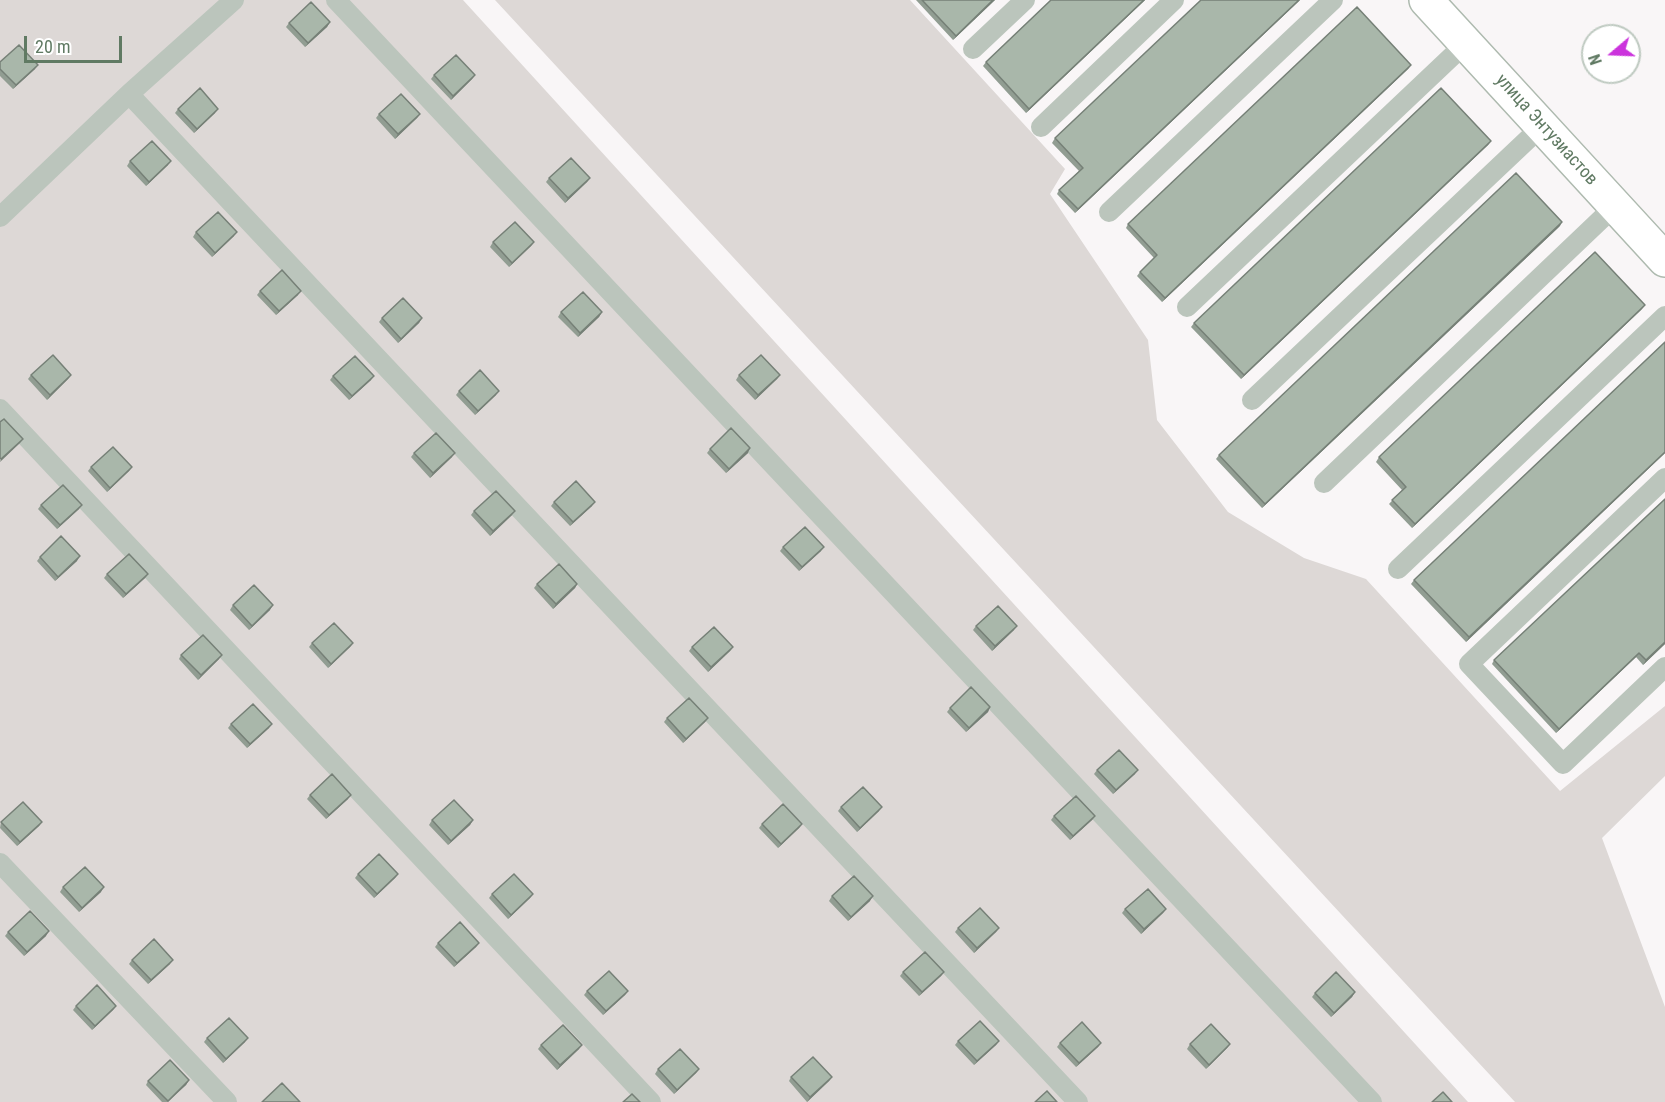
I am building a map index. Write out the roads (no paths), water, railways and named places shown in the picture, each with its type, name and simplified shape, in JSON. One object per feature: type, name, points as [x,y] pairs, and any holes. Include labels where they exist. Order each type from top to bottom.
[{"type":"main road","name":"улица Энтузиастов","points":[[1426,0],[1665,260]]},
{"type":"lane","points":[[0,217],[129,94],[234,0]]},
{"type":"lane","points":[[336,0],[1372,1102]]},
{"type":"lane","points":[[973,49],[1024,0]]},
{"type":"lane","points":[[1041,127],[1174,0]]},
{"type":"lane","points":[[1109,212],[1333,0]]},
{"type":"lane","points":[[1187,307],[1466,43]]},
{"type":"lane","points":[[129,94],[1078,1102]]},
{"type":"lane","points":[[1252,400],[1542,126]]},
{"type":"lane","points":[[1324,483],[1616,207]]},
{"type":"lane","points":[[1398,569],[1665,316]]},
{"type":"lane","points":[[0,409],[651,1102]]},
{"type":"lane","points":[[1665,478],[1470,664],[1563,764],[1665,667]]},
{"type":"lane","points":[[0,863],[227,1102]]}]
